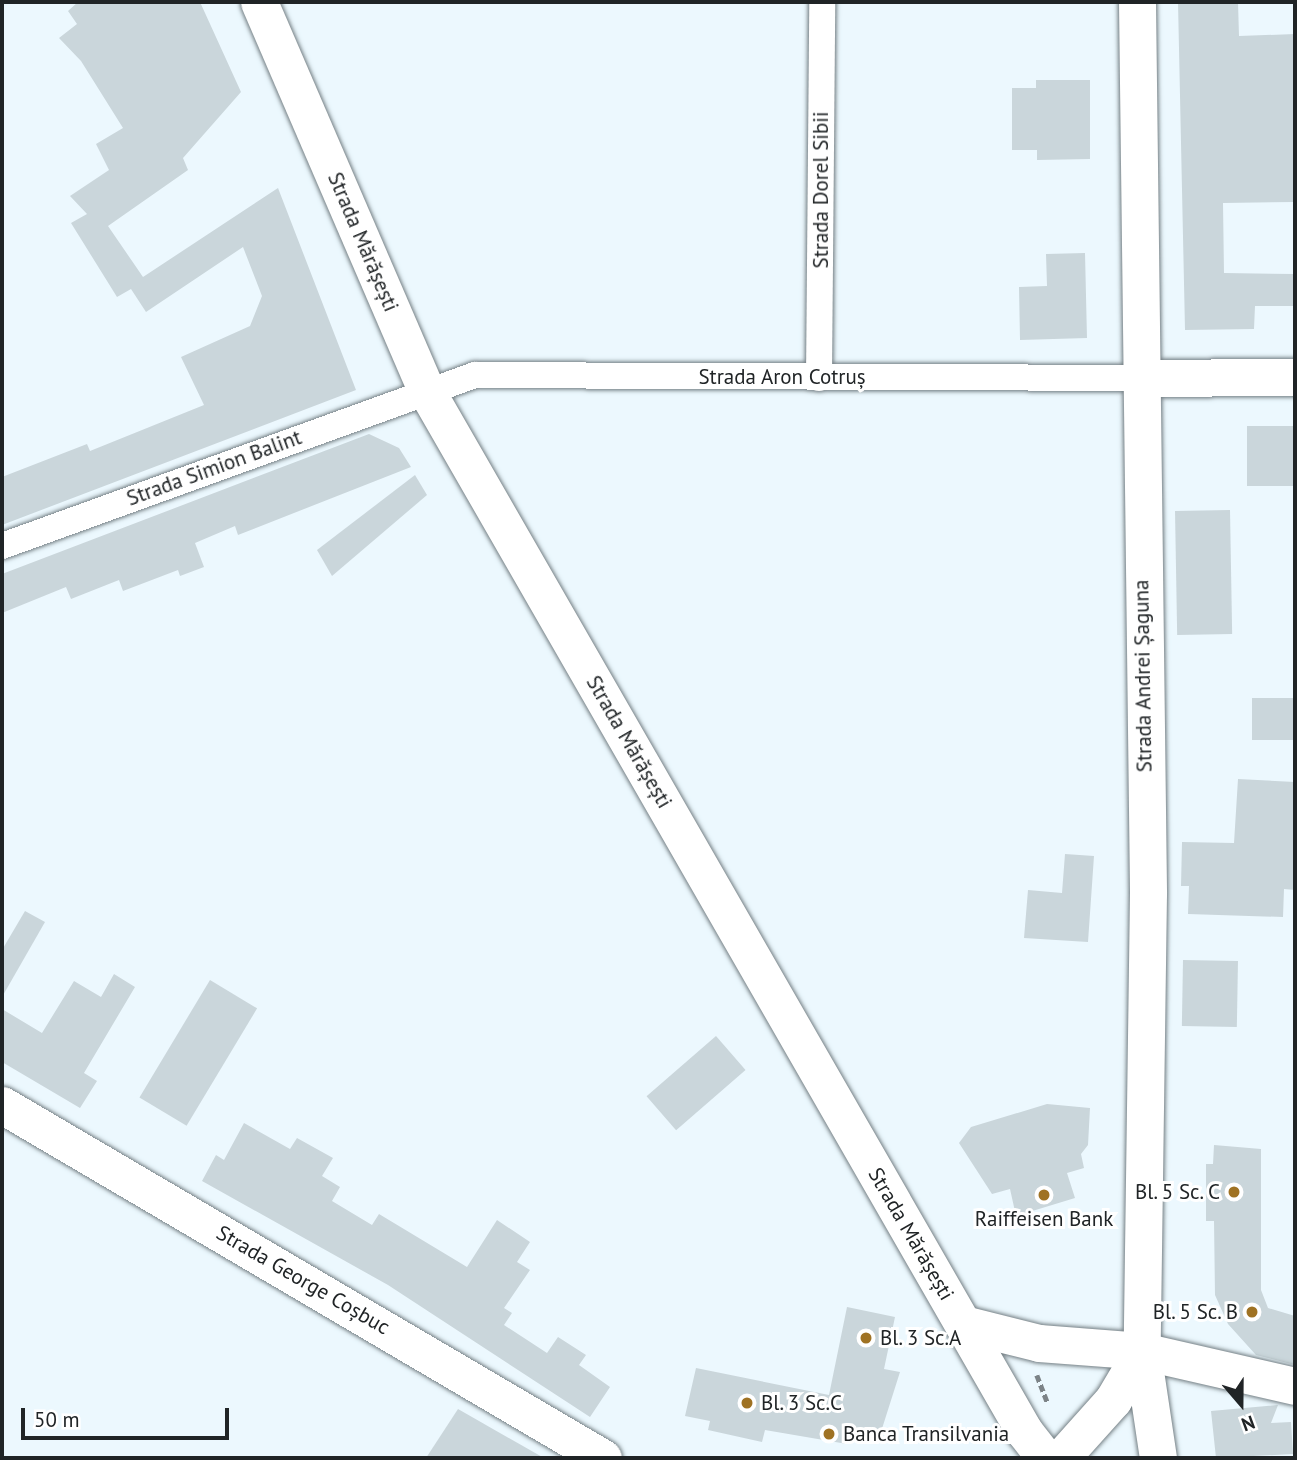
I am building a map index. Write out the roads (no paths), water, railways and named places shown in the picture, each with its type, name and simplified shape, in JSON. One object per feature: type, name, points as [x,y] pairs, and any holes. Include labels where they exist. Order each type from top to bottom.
[{"type":"street","name":"Strada Mărășești","points":[[260,2],[426,390],[1024,1431],[1045,1458]]},
{"type":"street","name":"Strada Dorel Sibii","points":[[820,378],[822,2]]},
{"type":"street","name":"Strada Andrei Șaguna","points":[[1137,2],[1147,893],[1142,1351],[1158,1458]]},
{"type":"street","name":"Strada Aron Cotruș","points":[[426,390],[492,375],[1140,378]]},
{"type":"street","points":[[1140,378],[1295,377]]},
{"type":"street","name":"Strada Simion Balint","points":[[2,546],[426,390]]},
{"type":"street","name":"Strada George Coșbuc","points":[[2,1105],[595,1456]]},
{"type":"street","points":[[963,1324],[1039,1343],[1142,1351],[1295,1386]]},
{"type":"street","name":"Strada Andrei Șaguna","points":[[1061,1458],[1113,1400],[1142,1351]]},
{"type":"place","name":"Bl. 5 Sc. C","points":[[1234,1192]]},
{"type":"place","name":"Raiffeisen Bank","points":[[1044,1195]]},
{"type":"place","name":"Bl. 5 Sc. B","points":[[1252,1312]]},
{"type":"place","name":"Bl. 3 Sc.A","points":[[866,1338]]},
{"type":"place","name":"Bl. 3 Sc.C","points":[[747,1403]]},
{"type":"place","name":"Banca Transilvania","points":[[829,1434]]}]
